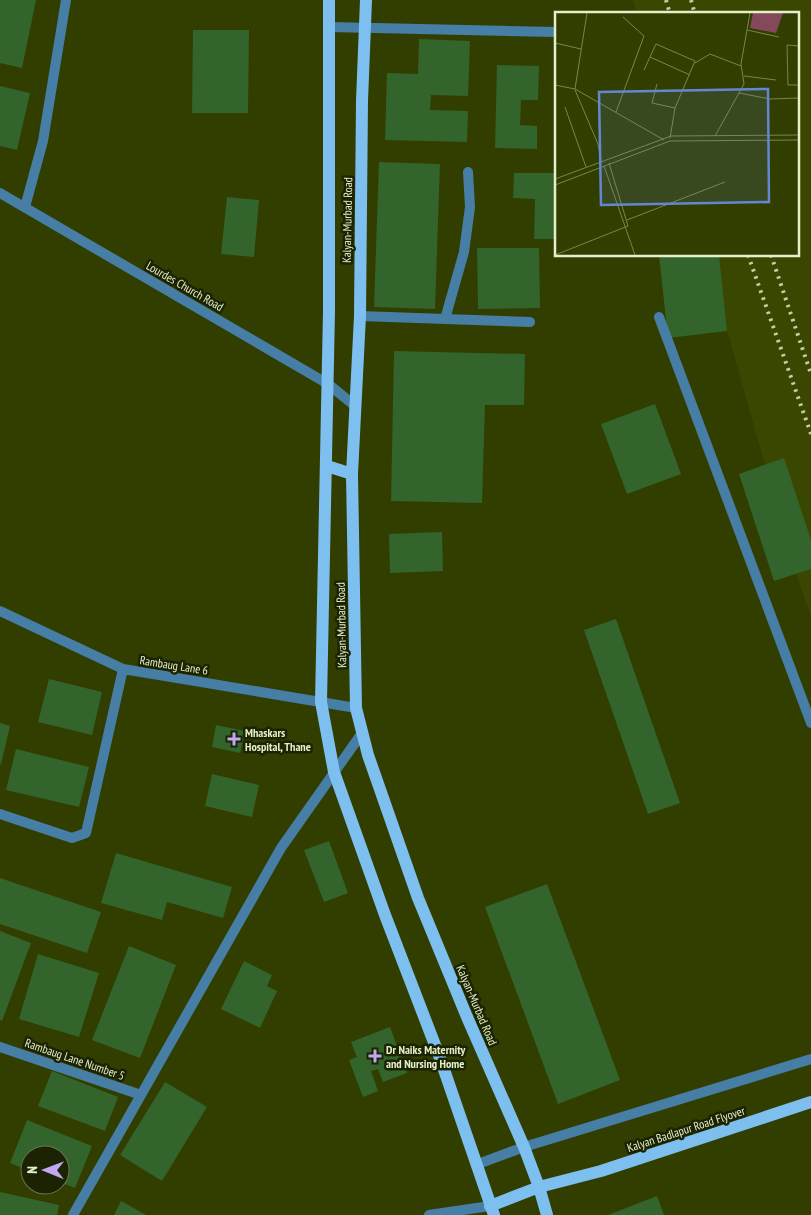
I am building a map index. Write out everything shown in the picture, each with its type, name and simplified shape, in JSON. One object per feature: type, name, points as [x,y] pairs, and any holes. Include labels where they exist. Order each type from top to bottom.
[{"type":"main road","name":"Kalyan-Murbad Road","points":[[329,0],[328,384],[321,702],[334,772],[385,915],[440,1058],[478,1164],[492,1210]]},
{"type":"main road","name":"Kalyan-Murbad Road","points":[[366,0],[362,101],[360,316],[352,474],[356,708],[362,733],[418,898],[467,1018],[524,1147],[547,1215]]},
{"type":"main road","points":[[327,466],[352,474]]},
{"type":"main road","name":"Kalyan Badlapur Road Flyover","points":[[492,1210],[538,1186],[601,1171],[811,1102]]},
{"type":"street","points":[[25,207],[42,140],[66,0]]},
{"type":"street","points":[[329,27],[555,32]]},
{"type":"street","points":[[444,319],[464,252],[470,207],[468,172]]},
{"type":"street","name":"Lourdes Church Road","points":[[0,192],[328,384],[354,405]]},
{"type":"street","points":[[360,316],[530,322]]},
{"type":"street","points":[[659,316],[811,723]]},
{"type":"street","name":"Rambaug Lane 6","points":[[0,610],[123,670],[356,708]]},
{"type":"street","points":[[0,814],[72,838],[86,833],[123,670]]},
{"type":"street","points":[[74,1215],[281,848],[362,733]]},
{"type":"street","name":"Rambaug Lane Number 5","points":[[0,1047],[141,1095]]},
{"type":"street","points":[[478,1164],[524,1147],[811,1059]]},
{"type":"street","points":[[429,1215],[492,1210]]},
{"type":"shaded area","points":[[633,0],[811,0],[811,616],[793,565],[706,256],[798,256],[798,12],[636,12]]},
{"type":"building","points":[[0,0],[36,0],[22,68],[0,63]]},
{"type":"building","points":[[193,30],[249,30],[248,113],[192,113]]},
{"type":"building","points":[[419,39],[470,41],[468,96],[431,95],[430,110],[468,111],[467,142],[385,140],[387,73],[418,74]]},
{"type":"building","points":[[497,65],[539,66],[538,100],[521,100],[520,125],[537,126],[537,149],[495,148]]},
{"type":"building","points":[[0,86],[30,93],[17,150],[0,146]]},
{"type":"building","points":[[379,162],[440,164],[435,309],[374,307]]},
{"type":"building","points":[[514,173],[555,173],[555,239],[534,239],[535,199],[513,198]]},
{"type":"building","points":[[227,197],[259,200],[254,257],[221,254]]},
{"type":"building","points":[[477,248],[539,248],[540,308],[478,309]]},
{"type":"building","points":[[659,256],[719,256],[727,331],[668,338]]},
{"type":"building","points":[[394,351],[525,354],[524,405],[485,405],[482,503],[391,501]]},
{"type":"building","points":[[655,404],[681,474],[627,494],[601,424]]},
{"type":"building","points":[[784,458],[811,540],[811,569],[774,581],[739,474]]},
{"type":"building","points":[[442,532],[443,571],[390,573],[389,534]]},
{"type":"building","points":[[616,619],[680,803],[648,814],[584,630]]},
{"type":"building","points":[[49,679],[102,692],[92,735],[38,722]]},
{"type":"building","points":[[0,723],[10,726],[1,764],[0,764]]},
{"type":"building","points":[[216,725],[245,731],[240,753],[212,747]]},
{"type":"building","points":[[16,749],[89,767],[79,807],[6,790]]},
{"type":"building","points":[[212,774],[259,785],[252,817],[205,806]]},
{"type":"building","points":[[329,841],[348,893],[324,902],[304,850]]},
{"type":"building","points":[[116,853],[232,887],[223,918],[167,902],[162,920],[101,903]]},
{"type":"building","points":[[0,878],[101,912],[87,953],[0,924]]},
{"type":"building","points":[[547,884],[620,1080],[558,1104],[485,907]]},
{"type":"building","points":[[0,931],[31,943],[2,1021],[0,1020]]},
{"type":"building","points":[[129,946],[176,965],[140,1058],[92,1040]]},
{"type":"building","points":[[38,954],[99,973],[79,1037],[19,1019]]},
{"type":"building","points":[[244,961],[272,975],[267,986],[277,991],[260,1028],[221,1009]]},
{"type":"building","points":[[390,1027],[407,1073],[383,1082],[378,1069],[371,1071],[378,1091],[363,1097],[349,1060],[357,1057],[351,1042]]},
{"type":"building","points":[[52,1071],[118,1097],[105,1131],[38,1106]]},
{"type":"building","points":[[165,1082],[207,1107],[162,1181],[120,1155]]},
{"type":"building","points":[[27,1120],[92,1146],[75,1188],[70,1186],[70,1145],[20,1145],[20,1167],[10,1163]]},
{"type":"building","points":[[0,1192],[59,1205],[57,1215],[0,1215]]},
{"type":"building","points":[[657,1196],[664,1215],[608,1215]]},
{"type":"building","points":[[121,1201],[146,1215],[114,1215]]},
{"type":"railway","points":[[666,0],[669,12]]},
{"type":"railway","points":[[691,0],[694,12]]},
{"type":"railway","points":[[748,256],[811,434]]},
{"type":"railway","points":[[771,256],[811,374]]},
{"type":"place","name":"Mhaskars Hospital, Thane","points":[[234,739]]},
{"type":"place","name":"Dr Naiks Maternity and Nursing Home","points":[[375,1056]]}]
